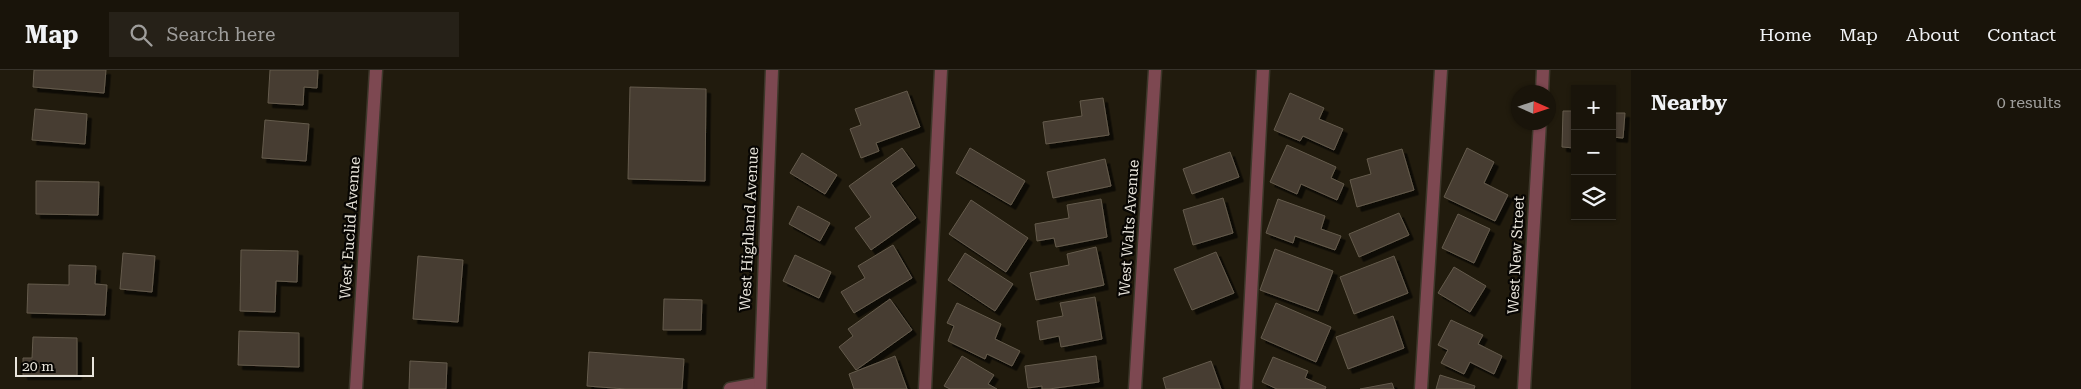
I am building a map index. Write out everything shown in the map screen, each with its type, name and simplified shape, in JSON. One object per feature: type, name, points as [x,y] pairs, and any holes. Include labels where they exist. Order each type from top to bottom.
[{"type":"street","name":"West Euclid Avenue","points":[[356,389],[376,70]]},
{"type":"street","name":"West Highland Avenue","points":[[759,386],[772,70]]},
{"type":"street","points":[[925,389],[941,70]]},
{"type":"street","name":"West Walts Avenue","points":[[1134,389],[1156,70]]},
{"type":"street","points":[[1246,389],[1263,70]]},
{"type":"street","points":[[1421,389],[1441,70]]},
{"type":"street","points":[[1542,85],[1543,70]]},
{"type":"street","name":"West New Street","points":[[1524,389],[1540,130]]},
{"type":"street","points":[[730,389],[759,386]]},
{"type":"building","points":[[34,70],[106,70],[104,93],[33,87]]},
{"type":"building","points":[[270,70],[318,70],[317,88],[304,87],[303,105],[268,103]]},
{"type":"building","points":[[630,87],[706,89],[705,181],[628,179]]},
{"type":"building","points":[[907,91],[920,127],[876,143],[879,151],[861,158],[850,129],[861,125],[855,109]]},
{"type":"building","points":[[1290,93],[1324,108],[1319,119],[1343,129],[1334,150],[1303,136],[1300,141],[1274,130]]},
{"type":"building","points":[[1103,98],[1109,135],[1046,144],[1043,122],[1082,116],[1080,101]]},
{"type":"building","points":[[35,109],[87,114],[85,144],[32,140]]},
{"type":"building","points":[[1563,111],[1571,111],[1571,148],[1562,147]]},
{"type":"building","points":[[1616,113],[1625,113],[1623,138],[1616,137]]},
{"type":"building","points":[[265,120],[309,124],[306,161],[262,158]]},
{"type":"building","points":[[1287,145],[1336,167],[1331,178],[1344,184],[1337,200],[1301,184],[1297,194],[1270,182]]},
{"type":"building","points":[[902,148],[915,166],[891,183],[916,218],[871,250],[855,228],[871,217],[849,186]]},
{"type":"building","points":[[970,148],[1025,181],[1011,205],[956,173]]},
{"type":"building","points":[[1467,148],[1494,162],[1484,183],[1508,195],[1495,221],[1444,197]]},
{"type":"building","points":[[1402,149],[1414,190],[1357,207],[1350,180],[1371,174],[1367,159]]},
{"type":"building","points":[[1230,152],[1239,177],[1192,194],[1183,169]]},
{"type":"building","points":[[802,153],[837,175],[825,194],[790,173]]},
{"type":"building","points":[[1105,159],[1111,186],[1053,198],[1047,172]]},
{"type":"building","points":[[36,181],[99,182],[98,215],[36,214]]},
{"type":"building","points":[[1223,198],[1233,233],[1193,245],[1183,210]]},
{"type":"building","points":[[1101,199],[1107,237],[1056,247],[1054,238],[1037,241],[1035,224],[1069,218],[1067,205]]},
{"type":"building","points":[[1278,199],[1325,216],[1321,229],[1341,236],[1335,250],[1295,236],[1293,243],[1266,233]]},
{"type":"building","points":[[971,200],[1028,238],[1006,272],[949,234]]},
{"type":"building","points":[[798,206],[830,223],[820,241],[789,224]]},
{"type":"building","points":[[1399,213],[1409,235],[1359,257],[1349,234]]},
{"type":"building","points":[[1458,214],[1490,229],[1474,263],[1442,248]]},
{"type":"building","points":[[893,245],[912,278],[854,313],[841,292],[865,278],[858,266]]},
{"type":"building","points":[[1096,247],[1104,285],[1036,300],[1030,273],[1069,265],[1067,254]]},
{"type":"building","points":[[1275,249],[1333,271],[1318,311],[1260,290]]},
{"type":"building","points":[[241,250],[298,251],[297,282],[276,281],[275,312],[240,311]]},
{"type":"building","points":[[1216,252],[1234,293],[1192,310],[1174,269]]},
{"type":"building","points":[[123,253],[155,256],[152,292],[120,289]]},
{"type":"building","points":[[965,253],[1013,284],[995,311],[948,280]]},
{"type":"building","points":[[795,255],[831,272],[819,298],[783,281]]},
{"type":"building","points":[[418,256],[463,260],[458,322],[413,319]]},
{"type":"building","points":[[1394,256],[1408,293],[1354,314],[1340,277]]},
{"type":"building","points":[[69,265],[96,266],[95,284],[107,285],[105,315],[27,313],[28,284],[69,285]]},
{"type":"building","points":[[1454,267],[1486,286],[1470,312],[1438,293]]},
{"type":"building","points":[[1095,297],[1102,339],[1061,347],[1059,336],[1040,340],[1037,321],[1063,316],[1060,303]]},
{"type":"building","points":[[664,299],[702,300],[701,330],[663,330]]},
{"type":"building","points":[[890,299],[912,330],[856,370],[839,347],[853,336],[848,329]]},
{"type":"building","points":[[957,303],[1001,324],[995,339],[1020,351],[1012,366],[987,354],[985,359],[948,341],[954,326],[947,323]]},
{"type":"building","points":[[1276,303],[1331,327],[1316,362],[1261,338]]},
{"type":"building","points":[[1393,316],[1404,348],[1348,369],[1336,337]]},
{"type":"building","points":[[1451,320],[1483,335],[1478,344],[1502,356],[1494,374],[1470,362],[1464,374],[1441,363],[1448,350],[1438,345]]},
{"type":"building","points":[[239,331],[299,333],[299,367],[238,365]]},
{"type":"building","points":[[33,337],[77,338],[77,375],[23,375],[23,358],[32,358]]},
{"type":"building","points":[[589,352],[684,359],[682,389],[626,389],[587,386]]},
{"type":"building","points":[[895,356],[907,389],[854,389],[849,374]]},
{"type":"building","points":[[962,356],[994,375],[988,384],[997,389],[950,389],[944,386]]},
{"type":"building","points":[[1096,356],[1099,382],[1049,389],[1042,389],[1042,386],[1028,388],[1025,366]]},
{"type":"building","points":[[1273,357],[1308,371],[1305,378],[1326,387],[1325,389],[1277,389],[1262,382]]},
{"type":"building","points":[[410,361],[447,363],[446,389],[409,389]]},
{"type":"building","points":[[1211,361],[1221,389],[1166,389],[1163,378]]},
{"type":"building","points":[[1440,375],[1475,386],[1474,389],[1436,389]]},
{"type":"building","points":[[1392,383],[1394,389],[1360,389]]}]
